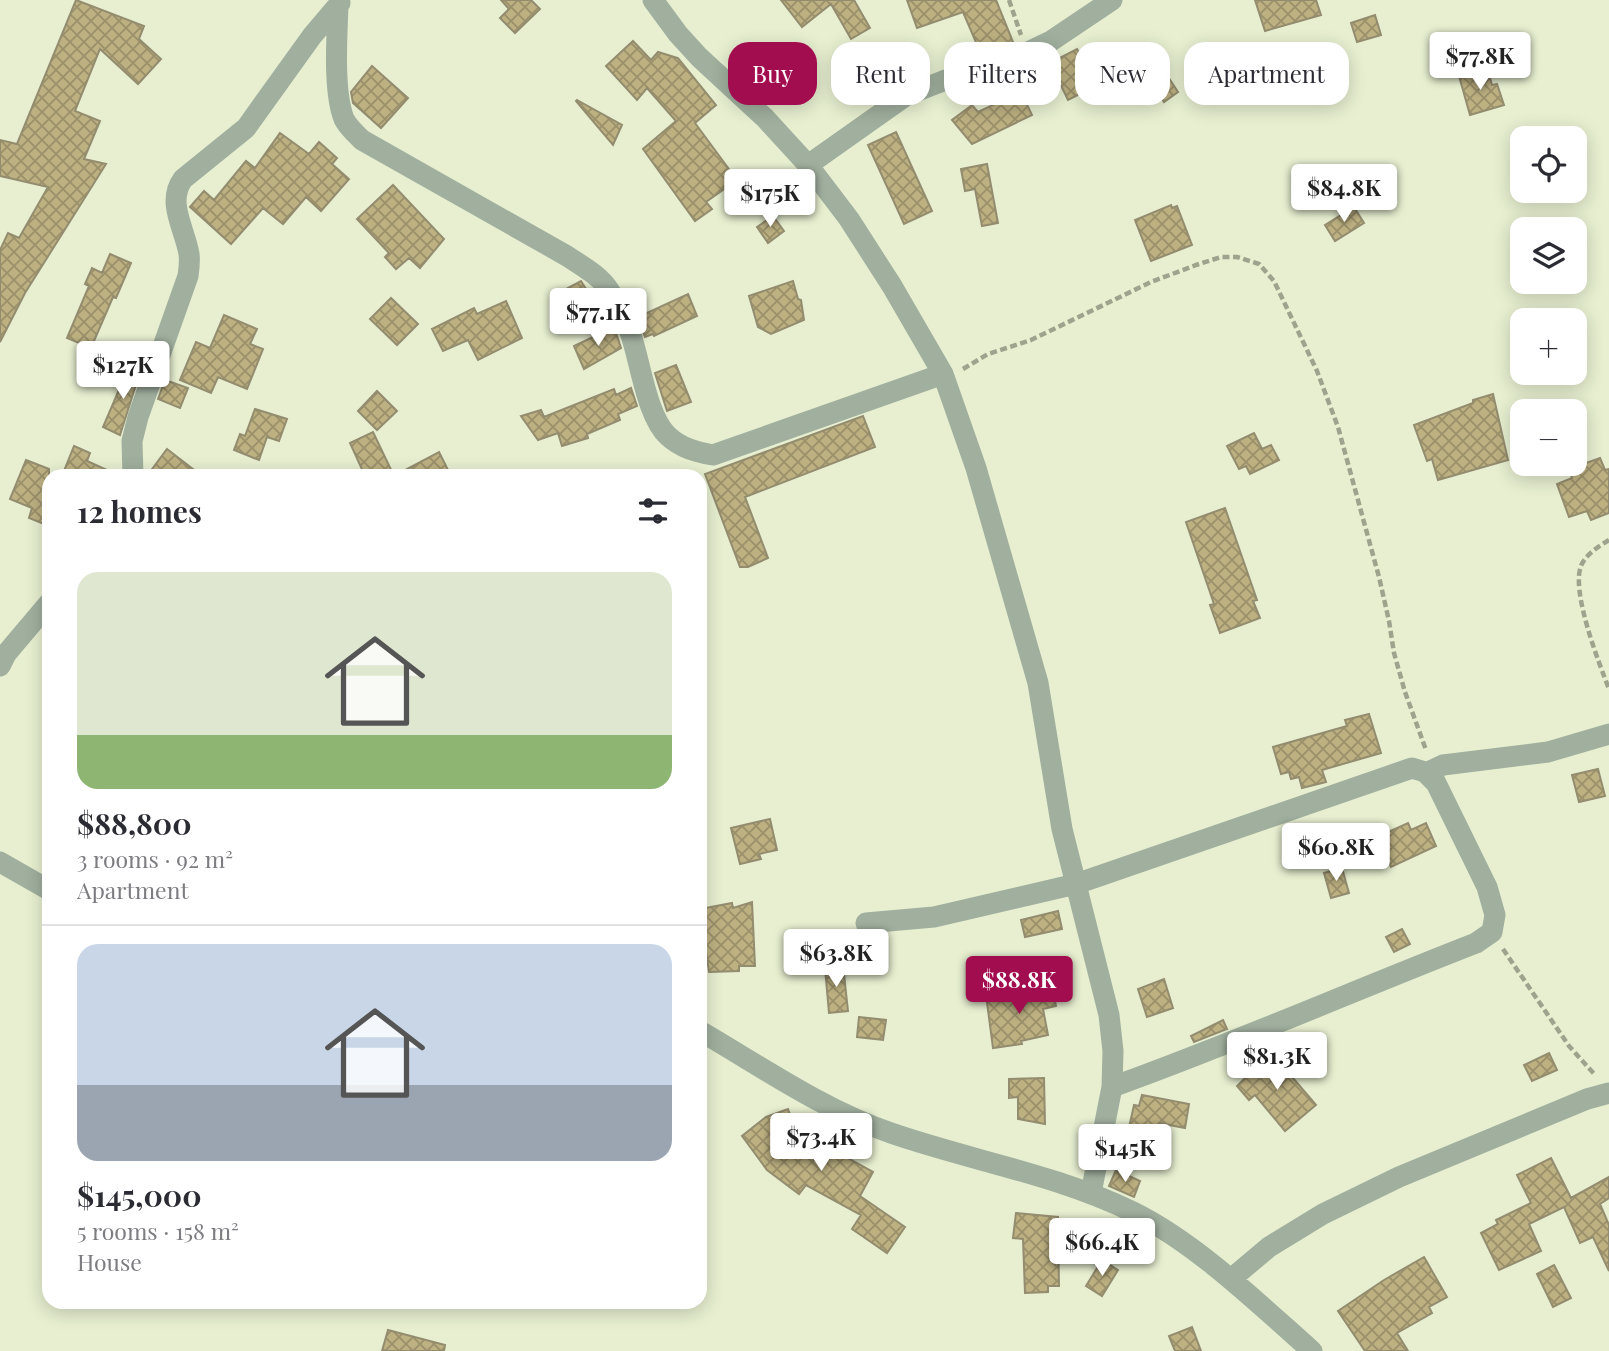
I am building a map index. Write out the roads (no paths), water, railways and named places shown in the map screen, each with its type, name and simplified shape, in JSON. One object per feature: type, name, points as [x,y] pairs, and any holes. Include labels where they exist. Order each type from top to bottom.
[{"type":"street","points":[[653,0],[699,57],[765,118],[808,165],[849,219],[892,285],[944,377],[976,468],[1038,683],[1062,829],[1109,1015],[1113,1051],[1112,1087],[1091,1193]]},
{"type":"street","points":[[808,165],[907,95],[1051,41],[1112,0]]},
{"type":"street","points":[[341,3],[337,34],[340,105],[345,122],[362,140],[594,273],[609,289],[629,329],[658,423],[668,436],[682,446],[695,452],[713,455],[944,377]]},
{"type":"street","points":[[134,469],[132,441],[138,416],[188,276],[189,253],[176,203],[177,187],[183,179],[246,128],[312,36],[341,3]]},
{"type":"street","points":[[0,666],[6,654],[42,611]]},
{"type":"street","points":[[1422,772],[1443,765],[1548,752],[1609,734]]},
{"type":"street","points":[[866,923],[934,917],[1076,884],[1412,768],[1436,783],[1487,887],[1495,915],[1492,932],[1476,943],[1339,996],[1210,1052],[1112,1087]]},
{"type":"street","points":[[0,862],[42,886]]},
{"type":"street","points":[[707,1035],[845,1115],[890,1133],[1006,1165],[1091,1193],[1135,1213],[1174,1237],[1231,1279],[1312,1351]]},
{"type":"street","points":[[1231,1279],[1269,1247],[1334,1209],[1399,1177],[1587,1099],[1605,1088]]}]
